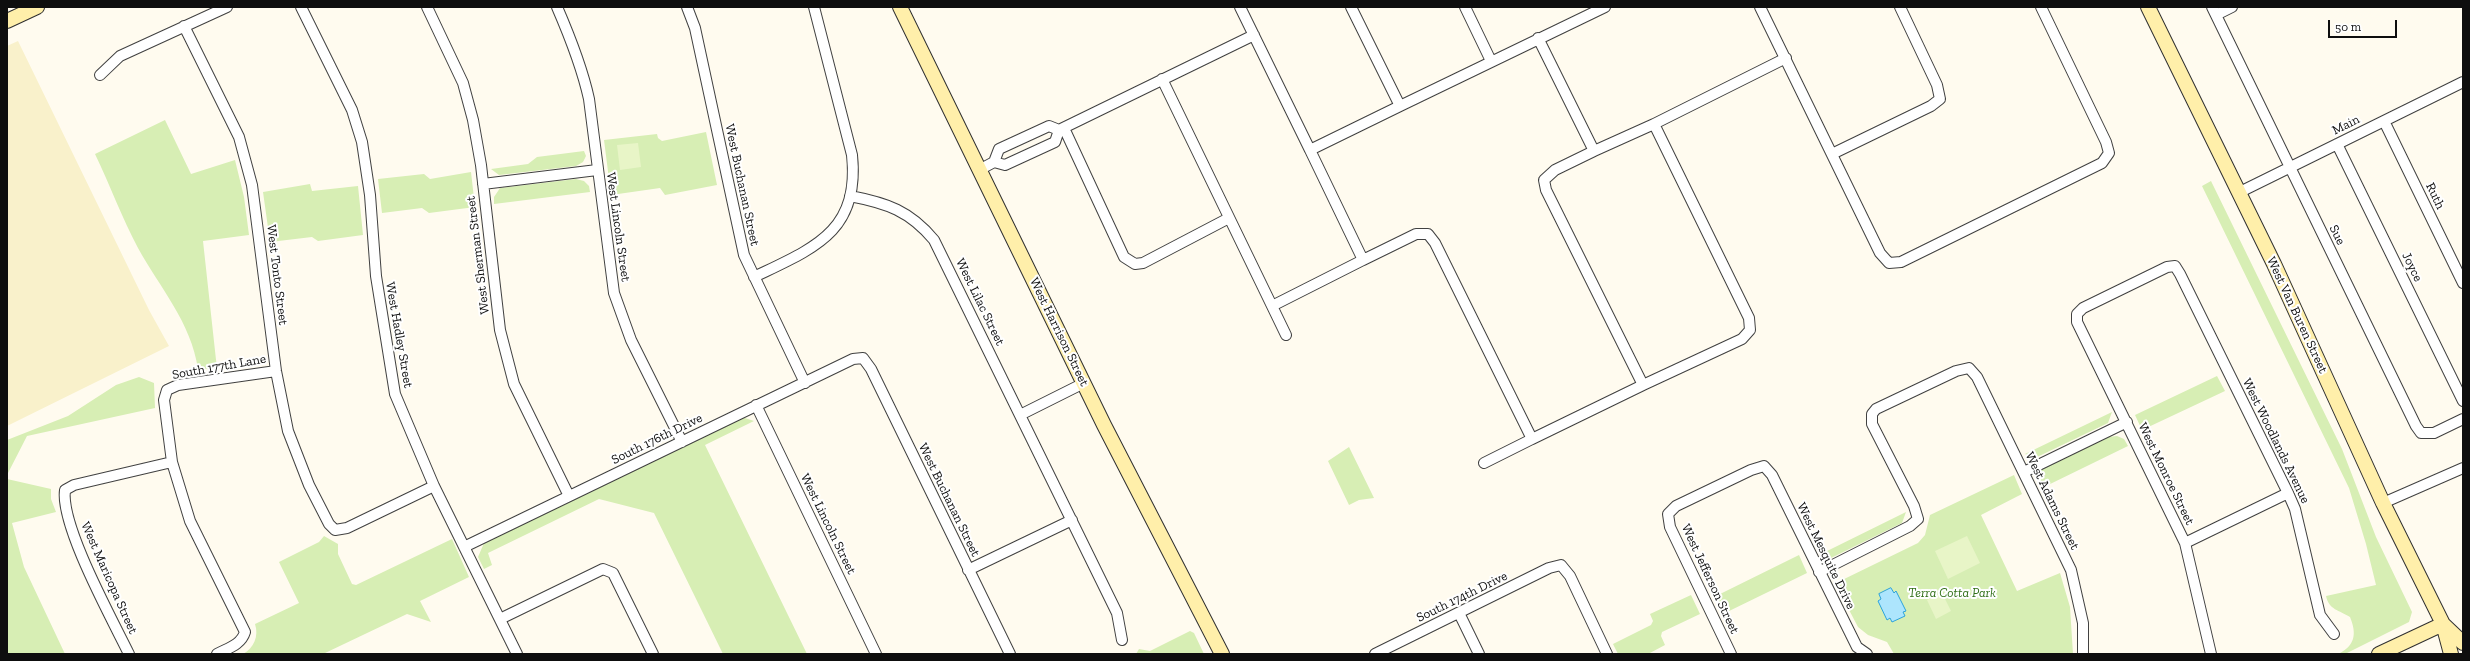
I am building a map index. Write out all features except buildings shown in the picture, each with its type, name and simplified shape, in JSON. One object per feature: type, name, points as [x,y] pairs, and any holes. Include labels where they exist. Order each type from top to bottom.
[{"type":"street","points":[[7,21],[37,7]]},
{"type":"street","points":[[100,75],[120,56],[227,7]]},
{"type":"street","name":"West Hadley Street","points":[[301,7],[352,110],[362,142],[370,195],[376,276],[395,394],[434,486],[517,654]]},
{"type":"street","name":"West Sherman Street","points":[[427,7],[463,83],[473,120],[483,184],[500,330],[514,384],[569,496]]},
{"type":"street","name":"West Lincoln Street","points":[[557,7],[584,74],[614,293],[631,340],[682,442]]},
{"type":"street","name":"West Buchanan Street","points":[[687,7],[695,28],[736,224],[744,255],[805,383]]},
{"type":"street","points":[[754,277],[818,244],[839,224],[850,196],[854,172],[852,155],[814,7]]},
{"type":"street","name":"West Harrison Street","points":[[900,7],[1084,383],[1222,654]]},
{"type":"street","points":[[1240,7],[1363,260]]},
{"type":"street","points":[[1351,7],[1400,106]]},
{"type":"street","points":[[1465,7],[1491,61]]},
{"type":"street","points":[[1310,150],[1538,38],[1605,7]]},
{"type":"street","points":[[1760,7],[1880,254],[1889,263],[1901,262],[2102,164],[2109,153],[2106,142],[2041,7]]},
{"type":"street","points":[[1832,154],[1931,106],[1940,99],[1937,85],[1900,7]]},
{"type":"street","name":"West Van Buren Street","points":[[2148,7],[2240,192],[2383,503],[2443,624],[2451,654]]},
{"type":"street","points":[[2214,11],[2232,7]]},
{"type":"street","name":"Sue","points":[[2214,11],[2416,426],[2421,433],[2434,433],[2463,419]]},
{"type":"street","name":"West Tonto Street","points":[[184,26],[239,137],[252,185],[276,371],[288,431],[309,485],[329,524],[335,530],[347,528],[434,486]]},
{"type":"street","points":[[994,162],[1005,165],[1055,142],[1062,129],[1254,35]]},
{"type":"street","points":[[1538,38],[1594,151]]},
{"type":"street","points":[[1643,385],[1546,190],[1544,180],[1555,170],[1654,124],[1786,58]]},
{"type":"street","points":[[1162,79],[1286,335]]},
{"type":"street","name":"Main","points":[[2240,192],[2463,82]]},
{"type":"street","name":"Ruth","points":[[2384,121],[2463,283]]},
{"type":"street","points":[[1484,463],[1643,385],[1742,339],[1750,330],[1749,318],[1654,124]]},
{"type":"street","points":[[979,170],[994,162],[999,149],[1049,126],[1062,129]]},
{"type":"street","points":[[1062,129],[1124,257],[1135,264],[1143,264],[1229,218]]},
{"type":"street","name":"Joyce","points":[[2337,144],[2463,401]]},
{"type":"street","points":[[483,184],[597,170]]},
{"type":"street","name":"West Lilac Street","points":[[850,196],[881,203],[902,211],[921,224],[934,240],[1117,613],[1122,640]]},
{"type":"street","points":[[1272,306],[1416,234],[1428,234],[1435,243],[1532,439]]},
{"type":"street","name":"West Monroe Street","points":[[2175,266],[2167,267],[2090,304],[2077,314],[2077,322],[2185,543],[2193,569],[2211,654]]},
{"type":"street","name":"West Woodlands Avenue","points":[[2175,266],[2288,493],[2297,516],[2320,615],[2334,634]]},
{"type":"street","name":"West Buchanan Street","points":[[863,358],[871,370],[1010,654]]},
{"type":"street","name":"South 176th Drive","points":[[464,546],[853,359],[863,358]]},
{"type":"street","name":"West Adams Street","points":[[1819,572],[1910,526],[1918,519],[1914,506],[1872,424],[1872,414],[1876,409],[1956,372],[1969,368],[1977,376],[2071,570],[2083,623],[2083,654]]},
{"type":"street","name":"South 177th Lane","points":[[172,462],[164,400],[167,390],[178,385],[276,371]]},
{"type":"street","points":[[1020,415],[1084,383]]},
{"type":"street","name":"West Lincoln Street","points":[[756,405],[876,654]]},
{"type":"street","points":[[2024,472],[2127,422]]},
{"type":"street","points":[[172,462],[190,521],[245,632],[243,639],[217,654]]},
{"type":"street","name":"West Maricopa Street","points":[[129,654],[74,534],[63,501],[65,490],[74,485],[172,462]]},
{"type":"street","name":"West Mesquite Drive","points":[[1668,514],[1676,506],[1751,470],[1764,466],[1772,475],[1857,647],[1867,654]]},
{"type":"street","points":[[2383,503],[2463,468]]},
{"type":"street","points":[[2185,543],[2288,493]]},
{"type":"street","name":"West Jefferson Street","points":[[1668,514],[1670,527],[1730,654]]},
{"type":"street","points":[[968,570],[1072,520]]},
{"type":"street","name":"South 174th Drive","points":[[1375,654],[1549,568],[1561,565],[1570,576],[1607,654]]},
{"type":"street","points":[[500,619],[603,569],[613,573],[653,654]]},
{"type":"street","points":[[1459,612],[1479,654]]},
{"type":"street","points":[[2379,654],[2443,624]]},
{"type":"street","name":"West Van Buren Street","points":[[2443,624],[2463,643]]},
{"type":"shaded area","points":[[18,41],[149,310],[169,346],[7,426],[7,46]]},
{"type":"green space","points":[[165,120],[191,174],[235,160],[244,197],[249,235],[203,241],[217,369],[198,369],[189,336],[182,321],[138,248],[95,154]]},
{"type":"green space","points":[[706,132],[717,185],[665,195],[660,188],[611,195],[604,140],[657,134],[658,138],[662,141]]},
{"type":"green space","points":[[638,143],[641,167],[620,170],[617,145]]},
{"type":"green space","points":[[584,151],[586,156],[583,162],[576,166],[499,175],[491,169],[528,164],[537,157]]},
{"type":"green space","points":[[471,172],[475,207],[429,213],[422,208],[382,213],[378,179],[424,174],[430,179]]},
{"type":"green space","points":[[576,179],[584,181],[589,186],[590,192],[494,204],[494,197],[500,188]]},
{"type":"green space","points":[[2211,181],[2342,449],[2376,537],[2412,612],[2409,622],[2345,654],[2338,654],[2348,647],[2353,639],[2354,634],[2352,623],[2350,617],[2329,604],[2326,596],[2376,585],[2366,544],[2349,488],[2202,186]]},
{"type":"green space","points":[[310,184],[312,191],[358,186],[363,235],[318,241],[312,237],[270,242],[263,192]]},
{"type":"green space","points":[[2217,376],[2225,391],[2142,430],[2135,415]]},
{"type":"green space","points":[[139,377],[154,383],[155,408],[27,436],[7,475],[7,440],[68,416],[116,385]]},
{"type":"green space","points":[[2112,412],[2108,423],[2035,458],[2025,454]]},
{"type":"green space","points":[[742,417],[754,421],[705,445],[807,654],[723,654],[654,513],[599,499],[488,553],[492,565],[484,569],[478,557],[484,543]]},
{"type":"green space","points":[[2117,436],[2124,439],[2128,446],[2044,487],[2038,482],[2041,470],[2108,437]]},
{"type":"green space","points":[[1349,447],[1374,498],[1359,500],[1349,505],[1328,461]]},
{"type":"green space","name":"Terra Cotta Park","points":[[2014,475],[2022,494],[1981,515],[2017,591],[2060,573],[2070,607],[2073,654],[1894,654],[1887,642],[1868,635],[1858,627],[1836,585],[1838,582],[1918,543],[1925,535],[1930,515]]},
{"type":"green space","points":[[7,479],[51,489],[51,499],[56,512],[12,523],[24,567],[65,654],[7,654]]},
{"type":"green space","points":[[1906,512],[1902,523],[1831,558],[1821,554]]},
{"type":"green space","points":[[324,536],[338,544],[338,554],[352,584],[356,585],[452,539],[469,577],[420,601],[431,622],[407,614],[323,654],[243,654],[253,645],[255,641],[255,624],[299,603],[279,562],[319,542]]},
{"type":"green space","points":[[1967,536],[1980,563],[1948,579],[1935,551]]},
{"type":"green space","points":[[1799,555],[1807,573],[1725,613],[1716,596]]},
{"type":"green space","points":[[1942,593],[1951,611],[1936,619],[1927,600]]},
{"type":"green space","points":[[1691,595],[1700,614],[1662,632],[1661,636],[1665,645],[1648,654],[1618,654],[1613,644],[1651,625],[1653,621],[1650,614]]},
{"type":"green space","points":[[1190,631],[1194,633],[1204,654],[1136,654],[1139,649],[1150,651]]},
{"type":"water","points":[[1891,588],[1894,593],[1896,591],[1906,611],[1903,612],[1905,616],[1892,622],[1890,618],[1887,620],[1878,601],[1881,599],[1879,594]]}]
